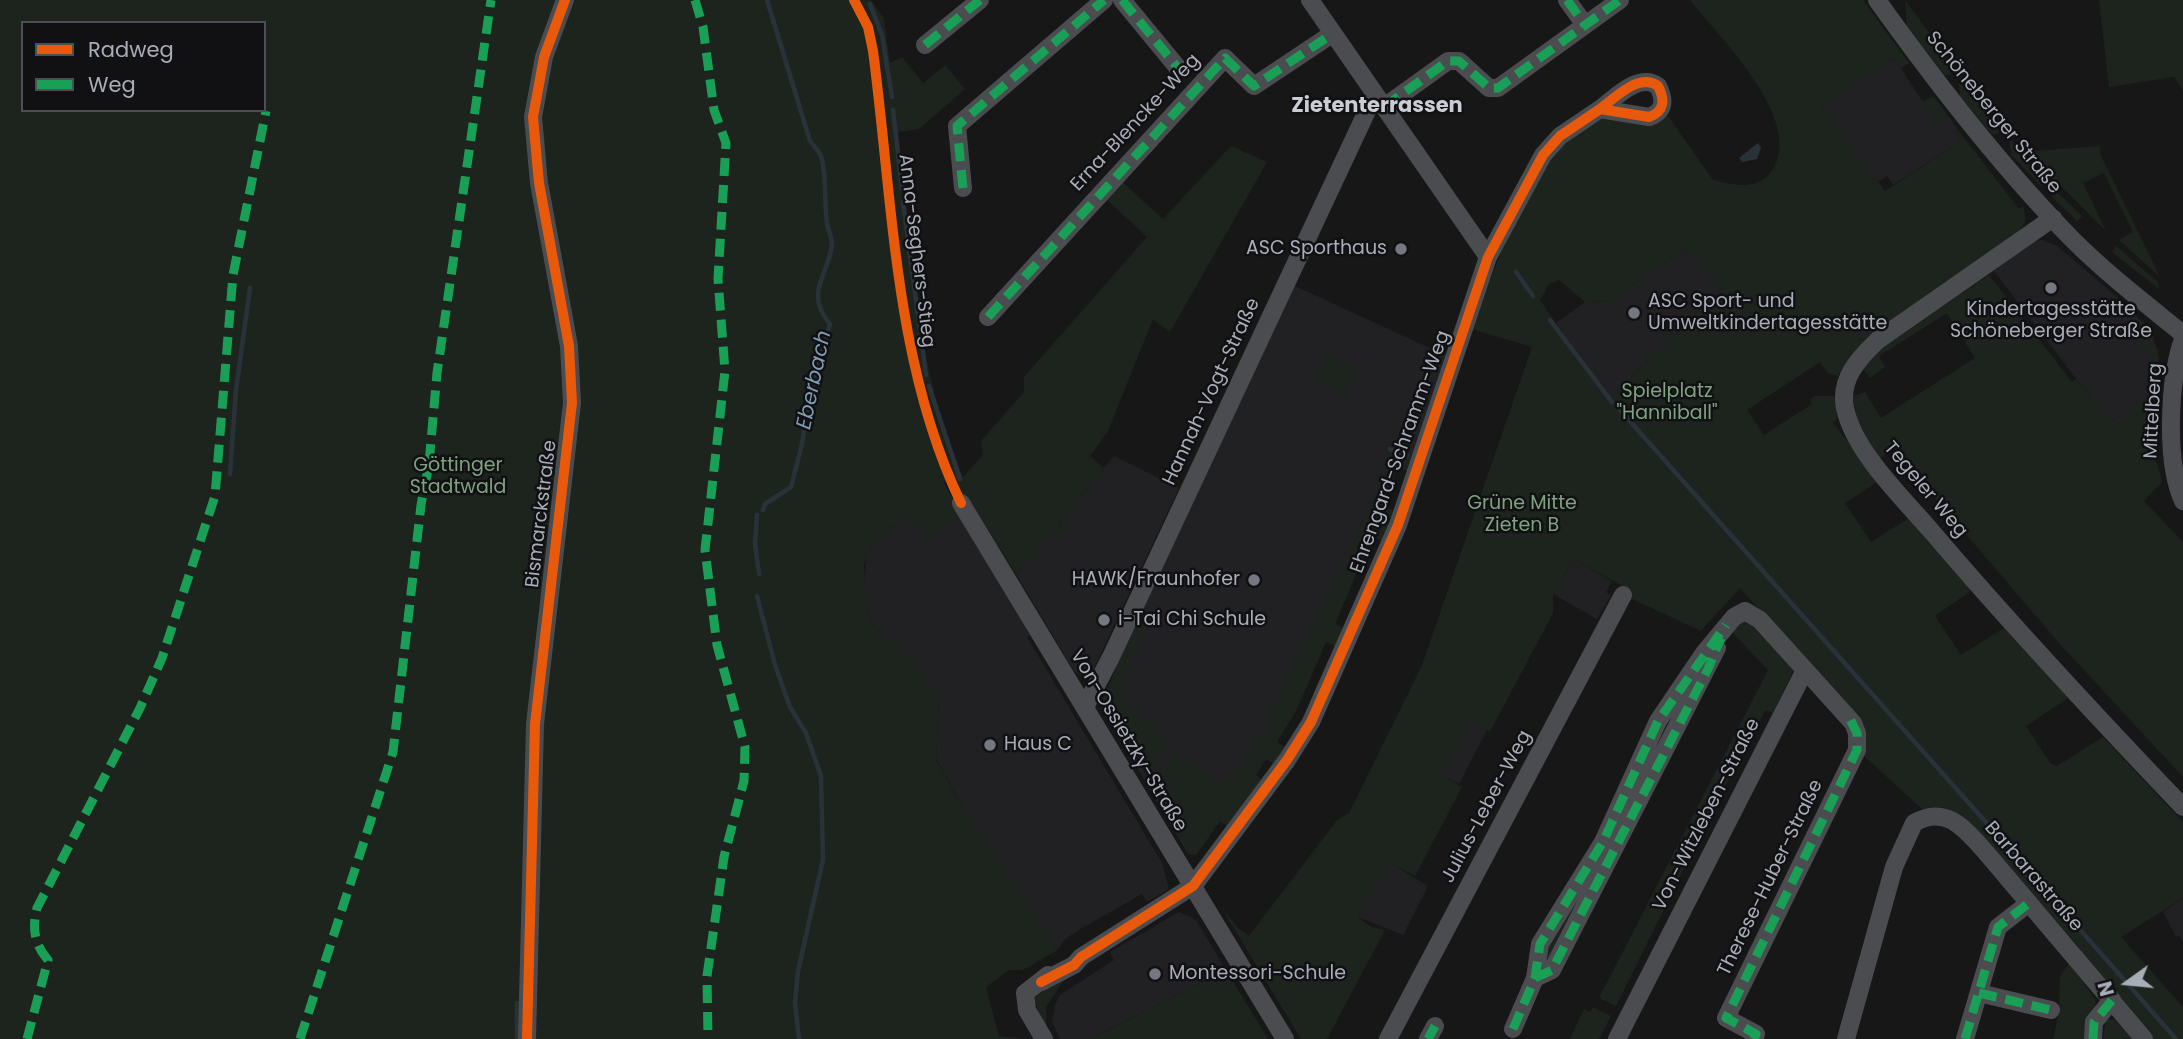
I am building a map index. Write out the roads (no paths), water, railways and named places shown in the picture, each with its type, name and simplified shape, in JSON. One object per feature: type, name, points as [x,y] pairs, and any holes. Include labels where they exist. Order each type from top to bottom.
[{"type":"street","name":"Bismarckstraße","points":[[527,1039],[535,724],[572,403],[569,346],[540,192],[533,117],[544,57],[565,0]]},
{"type":"street","points":[[925,45],[979,0]]},
{"type":"street","points":[[963,188],[957,126],[1104,0]]},
{"type":"street","points":[[1122,0],[1178,68]]},
{"type":"street","points":[[1310,0],[1488,257]]},
{"type":"street","points":[[1567,0],[1585,25]]},
{"type":"street","points":[[1380,101],[1448,61],[1459,61],[1489,88],[1498,88],[1620,0]]},
{"type":"street","name":"Schöneberger Straße","points":[[1877,0],[1949,98],[2074,242],[2183,337]]},
{"type":"street","name":"Erna-Blencke-Weg","points":[[988,317],[1225,58],[1254,86],[1332,34]]},
{"type":"street","name":"Hannah-Vogt-Straße","points":[[1085,707],[1380,101]]},
{"type":"street","name":"Ehrengard-Schramm-Weg","points":[[1192,886],[1287,760],[1311,722],[1398,525],[1488,257],[1499,243],[1543,155],[1560,136],[1600,109]]},
{"type":"street","name":"Schöneberger Straße","points":[[2053,218],[2183,324]]},
{"type":"street","name":"Tegeler Weg","points":[[2053,218],[1878,340],[1861,356],[1850,373],[1843,389],[1845,406],[1859,444],[1918,516],[1993,602],[2183,807]]},
{"type":"street","name":"Mittelberg","points":[[2180,493],[2171,463],[2176,360],[2183,337]]},
{"type":"street","name":"Mittelberg","points":[[2180,493],[2183,365]]},
{"type":"street","name":"Von-Ossietzky-Straße","points":[[961,503],[1284,1039]]},
{"type":"street","name":"Julius-Leber-Weg","points":[[1388,1039],[1623,595]]},
{"type":"street","points":[[1513,1029],[1535,978],[1540,944],[1608,845],[1658,721],[1726,625],[1740,612],[1754,614],[1805,670]]},
{"type":"street","name":"Therese-Huber-Straße","points":[[1754,1039],[1756,1034],[1726,1018],[1857,750],[1857,733],[1850,719],[1805,670]]},
{"type":"street","name":"Von-Witzleben-Straße","points":[[1618,1039],[1805,670]]},
{"type":"street","name":"Barbarastraße","points":[[1846,1039],[1906,836],[1914,822],[1938,815],[1958,823],[2144,1039]]},
{"type":"street","points":[[1044,1039],[1024,1002],[1025,993],[1070,959],[1081,957],[1192,886]]},
{"type":"street","points":[[1965,1039],[1998,927],[2029,903]]},
{"type":"street","points":[[1979,993],[2051,1010]]},
{"type":"street","points":[[2093,1039],[2094,1022],[2112,1000]]},
{"type":"waterway","name":"Eberbach","points":[[763,510],[765,504],[791,487],[802,444],[808,402],[830,324],[822,313],[818,293],[832,244],[827,223],[822,161],[810,141],[767,0]]},
{"type":"waterway","points":[[870,4],[882,35],[892,97]]},
{"type":"waterway","points":[[893,110],[902,189]]},
{"type":"waterway","points":[[903,202],[926,375]]},
{"type":"waterway","points":[[1516,272],[1533,296]]},
{"type":"waterway","points":[[230,474],[236,390],[250,288]]},
{"type":"waterway","points":[[1550,320],[1612,402]]},
{"type":"waterway","points":[[929,386],[960,479]]},
{"type":"waterway","points":[[1620,410],[2023,864],[2027,875],[2062,909],[2176,1039]]},
{"type":"waterway","points":[[1390,449],[1407,456]]},
{"type":"waterway","name":"Eberbach","points":[[757,515],[755,543],[759,574]]},
{"type":"waterway","name":"Eberbach","points":[[757,596],[775,665],[790,707],[806,733],[821,776],[823,860],[798,971],[795,1003],[799,1039]]},
{"type":"waterway","points":[[517,1003],[517,1039]]},
{"type":"place","name":"ASC Sporthaus","points":[[1401,249]]},
{"type":"place","name":"Kindertagesstätte Schöneberger Straße","points":[[2051,288]]},
{"type":"place","name":"ASC Sport- und Umweltkindertagesstätte","points":[[1634,313]]},
{"type":"place","name":"HAWK/Fraunhofer","points":[[1254,580]]},
{"type":"place","name":"i-Tai Chi Schule","points":[[1104,620]]},
{"type":"place","name":"Haus C","points":[[990,745]]},
{"type":"place","name":"Montessori-Schule","points":[[1155,974]]},
{"type":"district","name":"Zietenterrassen","points":[[1377,107]]},
{"type":"park label","name":"Spielplatz \"Hanniball\"","points":[[1667,403]]},
{"type":"park label","name":"Göttinger Stadtwald","points":[[458,477]]},
{"type":"park label","name":"Grüne Mitte Zieten B","points":[[1522,515]]}]
